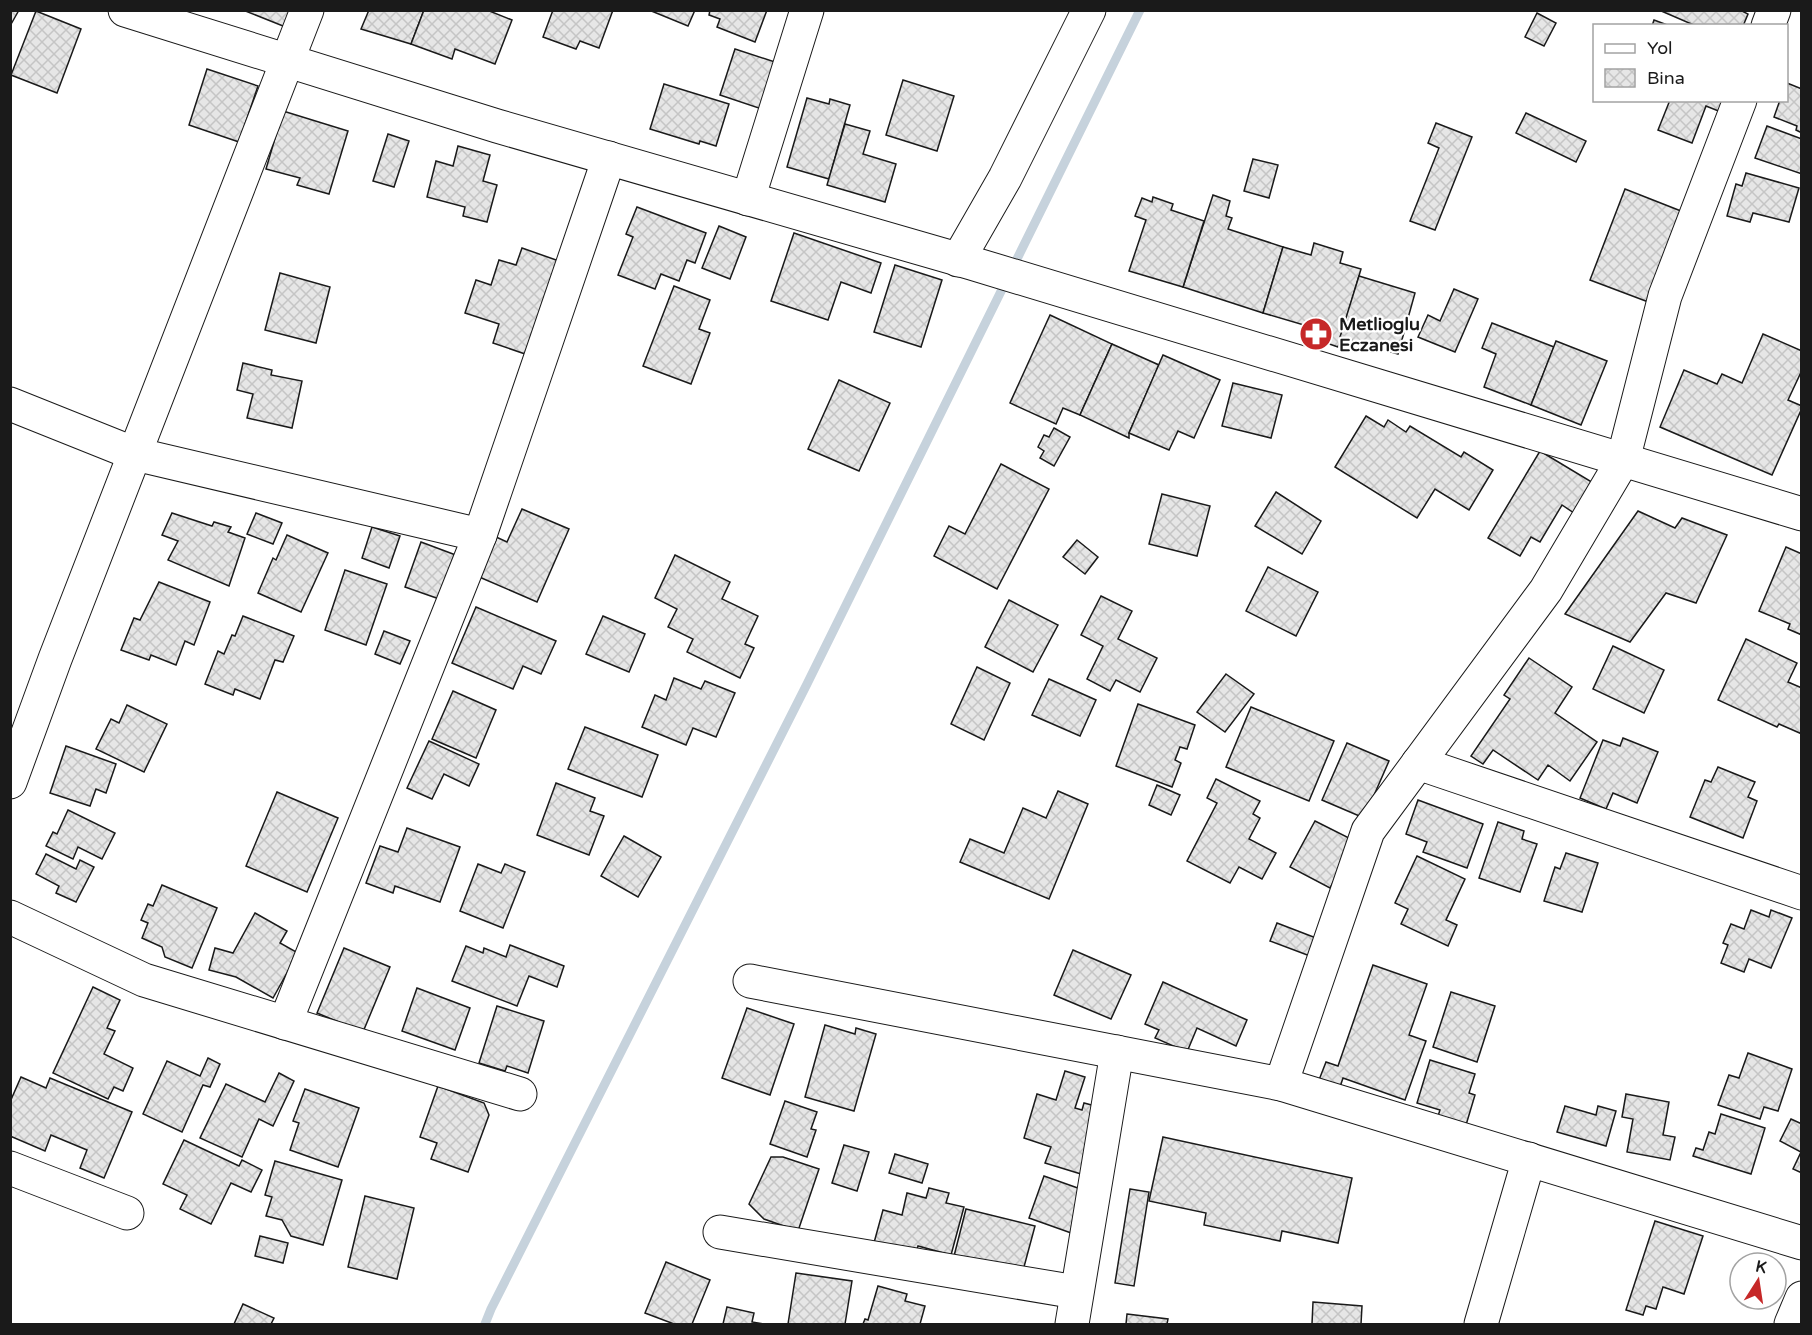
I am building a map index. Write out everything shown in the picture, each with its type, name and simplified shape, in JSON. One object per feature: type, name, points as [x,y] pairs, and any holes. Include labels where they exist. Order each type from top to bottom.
[{"type":"street","points":[[125,10],[497,126],[1054,288],[1802,514]]},
{"type":"street","points":[[10,782],[55,659],[308,10]]},
{"type":"street","points":[[748,199],[807,10]]},
{"type":"street","points":[[965,262],[1089,10]]},
{"type":"street","points":[[1281,1084],[1368,831],[1546,590],[1623,460],[1665,297],[1739,102]]},
{"type":"street","points":[[285,1023],[480,535],[609,158]]},
{"type":"street","points":[[10,404],[135,454],[480,535]]},
{"type":"street","points":[[1418,763],[1802,893]]},
{"type":"street","points":[[10,917],[144,980],[520,1094]]},
{"type":"street","points":[[750,981],[1281,1084],[1802,1243]]},
{"type":"street","points":[[1072,1324],[1117,1052]]},
{"type":"street","points":[[1481,1324],[1529,1159]]},
{"type":"street","points":[[10,1168],[127,1213]]},
{"type":"street","points":[[720,1232],[1076,1292]]},
{"type":"street","points":[[1791,1324],[1802,1298]]},
{"type":"building","points":[[10,10],[19,10],[10,26]]},
{"type":"building","points":[[243,10],[294,10],[288,28]]},
{"type":"building","points":[[369,10],[424,10],[411,44],[361,29]]},
{"type":"building","points":[[424,10],[487,10],[512,20],[495,64],[455,49],[452,59],[411,44]]},
{"type":"building","points":[[553,10],[613,10],[599,48],[580,41],[576,49],[543,37]]},
{"type":"building","points":[[649,10],[695,10],[688,26]]},
{"type":"building","points":[[710,10],[767,10],[755,42],[717,27],[720,19],[709,15]]},
{"type":"building","points":[[1659,10],[1740,10],[1748,14],[1744,24],[1691,24]]},
{"type":"building","points":[[36,11],[81,29],[57,93],[11,75]]},
{"type":"building","points":[[1537,13],[1556,23],[1544,46],[1525,37]]},
{"type":"building","points":[[1654,20],[1665,24],[1653,24]]},
{"type":"building","points":[[735,49],[781,64],[765,110],[720,95]]},
{"type":"building","points":[[207,69],[258,86],[239,142],[189,125]]},
{"type":"building","points":[[903,80],[954,96],[937,151],[886,135]]},
{"type":"building","points":[[1788,83],[1802,89],[1802,133],[1796,130],[1797,126],[1774,117],[1779,102],[1788,102]]},
{"type":"building","points":[[664,84],[729,104],[716,146],[700,141],[699,144],[650,129]]},
{"type":"building","points":[[807,98],[829,104],[830,99],[850,105],[829,179],[787,167]]},
{"type":"building","points":[[1669,102],[1730,102],[1726,114],[1706,106],[1692,143],[1658,130]]},
{"type":"building","points":[[283,111],[348,131],[329,194],[297,185],[300,178],[266,169]]},
{"type":"building","points":[[1526,113],[1586,141],[1576,162],[1516,133]]},
{"type":"building","points":[[1436,123],[1472,137],[1435,230],[1410,221],[1439,148],[1428,143]]},
{"type":"building","points":[[845,124],[870,131],[863,154],[896,164],[885,202],[827,185]]},
{"type":"building","points":[[1767,126],[1802,139],[1802,174],[1755,158]]},
{"type":"building","points":[[388,134],[409,141],[394,187],[373,181]]},
{"type":"building","points":[[458,146],[490,155],[483,181],[497,185],[487,222],[463,216],[465,207],[427,197],[436,161],[453,166]]},
{"type":"building","points":[[1253,159],[1278,165],[1269,198],[1244,191]]},
{"type":"building","points":[[1746,173],[1799,188],[1789,222],[1753,213],[1750,222],[1727,216],[1736,184],[1742,186]]},
{"type":"building","points":[[1625,189],[1686,213],[1651,303],[1590,280]]},
{"type":"building","points":[[1213,195],[1230,201],[1226,216],[1232,218],[1228,229],[1283,247],[1263,313],[1183,287]]},
{"type":"building","points":[[1153,197],[1173,204],[1171,210],[1204,221],[1183,287],[1129,271],[1146,220],[1135,216],[1142,198],[1152,202]]},
{"type":"building","points":[[637,207],[706,233],[695,263],[687,260],[679,281],[661,274],[655,289],[618,275],[633,237],[626,234]]},
{"type":"building","points":[[719,226],[746,237],[730,279],[702,268]]},
{"type":"building","points":[[794,233],[881,263],[871,293],[841,282],[828,320],[771,301]]},
{"type":"building","points":[[1314,243],[1343,252],[1340,263],[1361,269],[1338,347],[1318,340],[1321,330],[1263,313],[1283,247],[1311,255]]},
{"type":"building","points":[[522,248],[559,261],[528,355],[493,343],[499,324],[465,313],[476,280],[491,285],[499,260],[516,265]]},
{"type":"building","points":[[895,265],[942,280],[921,347],[874,332]]},
{"type":"building","points":[[280,273],[330,287],[316,343],[265,330]]},
{"type":"building","points":[[1359,276],[1415,293],[1398,354],[1340,337]]},
{"type":"building","points":[[674,286],[710,300],[699,329],[710,333],[691,384],[643,366]]},
{"type":"building","points":[[1454,289],[1478,299],[1455,352],[1418,337],[1428,315],[1440,321]]},
{"type":"building","points":[[1050,315],[1112,344],[1080,415],[1063,408],[1056,424],[1010,403]]},
{"type":"building","points":[[1492,323],[1554,347],[1531,405],[1484,387],[1496,354],[1482,348]]},
{"type":"building","points":[[1763,334],[1802,351],[1802,370],[1788,400],[1802,408],[1772,475],[1660,427],[1684,370],[1717,384],[1722,374],[1742,383]]},
{"type":"building","points":[[1556,341],[1607,361],[1581,425],[1531,405]]},
{"type":"building","points":[[1112,344],[1159,365],[1129,433],[1129,438],[1080,415]]},
{"type":"building","points":[[1163,355],[1220,380],[1194,438],[1178,431],[1169,450],[1129,433]]},
{"type":"building","points":[[243,363],[272,370],[271,375],[302,381],[292,428],[247,418],[253,394],[237,390]]},
{"type":"building","points":[[839,380],[890,403],[859,471],[808,449]]},
{"type":"building","points":[[1233,383],[1282,395],[1271,438],[1222,426]]},
{"type":"building","points":[[1366,416],[1384,427],[1388,420],[1406,432],[1410,426],[1461,457],[1464,452],[1493,470],[1469,510],[1435,489],[1417,518],[1335,467]]},
{"type":"building","points":[[1054,428],[1070,437],[1054,466],[1040,458],[1044,451],[1038,447],[1044,435],[1049,437]]},
{"type":"building","points":[[1540,451],[1595,484],[1577,515],[1562,505],[1540,542],[1531,537],[1520,556],[1488,538]]},
{"type":"building","points":[[1001,464],[1049,489],[997,589],[934,556],[949,526],[965,534]]},
{"type":"building","points":[[1276,492],[1321,521],[1302,554],[1255,526]]},
{"type":"building","points":[[1162,494],[1210,506],[1197,556],[1149,544]]},
{"type":"building","points":[[522,509],[569,529],[537,602],[477,576],[494,536],[507,542]]},
{"type":"building","points":[[1638,511],[1675,528],[1682,518],[1727,535],[1696,603],[1666,593],[1630,642],[1565,614]]},
{"type":"building","points":[[172,513],[212,526],[214,522],[231,527],[228,532],[245,538],[229,586],[168,560],[178,541],[162,535]]},
{"type":"building","points":[[256,513],[282,523],[273,544],[247,534]]},
{"type":"building","points":[[372,527],[400,536],[389,568],[362,558]]},
{"type":"building","points":[[287,535],[328,553],[301,612],[258,593],[273,558],[276,560]]},
{"type":"building","points":[[1077,540],[1098,557],[1085,574],[1063,557]]},
{"type":"building","points":[[421,542],[461,557],[445,601],[405,587]]},
{"type":"building","points":[[1786,547],[1802,554],[1802,635],[1788,629],[1790,624],[1759,611]]},
{"type":"building","points":[[675,555],[730,582],[722,599],[758,616],[745,644],[754,648],[740,678],[687,652],[693,639],[668,627],[677,609],[655,598]]},
{"type":"building","points":[[1268,567],[1318,592],[1296,636],[1246,611]]},
{"type":"building","points":[[345,570],[387,584],[366,645],[325,630]]},
{"type":"building","points":[[159,582],[210,602],[194,645],[185,641],[176,665],[151,655],[149,660],[121,650],[134,618],[140,620]]},
{"type":"building","points":[[1101,596],[1132,611],[1118,639],[1157,658],[1140,692],[1116,680],[1110,691],[1087,679],[1103,646],[1081,635]]},
{"type":"building","points":[[1009,600],[1058,625],[1033,672],[985,647]]},
{"type":"building","points":[[476,607],[556,641],[541,674],[523,666],[513,689],[452,663]]},
{"type":"building","points":[[243,616],[294,636],[283,662],[275,660],[260,699],[235,689],[233,695],[205,684],[218,651],[224,654]]},
{"type":"building","points":[[603,616],[645,634],[629,672],[586,654]]},
{"type":"building","points":[[384,631],[410,641],[400,664],[375,654]]},
{"type":"building","points":[[1746,639],[1797,663],[1788,682],[1802,688],[1802,734],[1779,724],[1777,727],[1718,700]]},
{"type":"building","points":[[1613,646],[1664,670],[1644,713],[1593,689]]},
{"type":"building","points":[[1529,658],[1572,687],[1555,713],[1597,742],[1570,781],[1548,765],[1538,780],[1493,750],[1483,764],[1471,756],[1510,699],[1504,695]]},
{"type":"building","points":[[977,667],[1010,683],[984,740],[951,724]]},
{"type":"building","points":[[1226,674],[1254,694],[1225,732],[1197,712]]},
{"type":"building","points":[[674,678],[701,689],[705,681],[735,693],[716,737],[693,728],[686,745],[642,727],[655,695],[666,700]]},
{"type":"building","points":[[1049,679],[1096,700],[1080,736],[1032,715]]},
{"type":"building","points":[[453,691],[496,710],[476,758],[432,739]]},
{"type":"building","points":[[1138,704],[1195,725],[1187,749],[1180,747],[1175,760],[1181,763],[1172,787],[1116,766]]},
{"type":"building","points":[[127,705],[167,724],[144,772],[96,749],[111,719],[119,723]]},
{"type":"building","points":[[1251,707],[1334,741],[1309,801],[1226,767]]},
{"type":"building","points":[[585,727],[658,755],[642,797],[568,769]]},
{"type":"building","points":[[1623,738],[1658,752],[1637,803],[1613,793],[1606,809],[1580,798],[1603,740],[1620,746]]},
{"type":"building","points":[[429,741],[479,764],[469,786],[444,774],[432,799],[407,788]]},
{"type":"building","points":[[1347,743],[1389,761],[1364,818],[1322,800]]},
{"type":"building","points":[[66,746],[116,764],[106,793],[96,789],[90,806],[50,793]]},
{"type":"building","points":[[1718,767],[1755,782],[1748,797],[1757,801],[1743,838],[1690,817],[1705,780],[1711,782]]},
{"type":"building","points":[[1216,779],[1260,801],[1253,814],[1260,818],[1249,839],[1276,853],[1262,879],[1239,867],[1230,883],[1187,861],[1217,803],[1207,798]]},
{"type":"building","points":[[556,783],[595,798],[590,811],[604,816],[589,855],[537,835]]},
{"type":"building","points":[[1157,785],[1180,795],[1171,815],[1149,805]]},
{"type":"building","points":[[1058,791],[1088,804],[1049,899],[960,862],[970,839],[1004,853],[1023,808],[1046,818]]},
{"type":"building","points":[[277,792],[338,818],[307,892],[246,866]]},
{"type":"building","points":[[1418,800],[1483,824],[1467,868],[1423,852],[1427,842],[1406,834]]},
{"type":"building","points":[[68,810],[115,833],[102,859],[78,847],[73,859],[46,846],[53,832],[57,834]]},
{"type":"building","points":[[1315,821],[1355,841],[1330,888],[1290,867]]},
{"type":"building","points":[[1498,822],[1524,831],[1522,839],[1537,844],[1520,892],[1479,878]]},
{"type":"building","points":[[407,828],[460,847],[440,902],[395,886],[393,893],[366,883],[380,846],[398,852]]},
{"type":"building","points":[[624,836],[661,857],[638,897],[601,876]]},
{"type":"building","points":[[1566,853],[1598,863],[1582,912],[1544,901],[1555,867],[1560,869]]},
{"type":"building","points":[[46,854],[76,869],[80,860],[94,867],[76,902],[56,893],[59,886],[36,874]]},
{"type":"building","points":[[1417,856],[1465,879],[1446,920],[1457,925],[1448,946],[1401,924],[1408,909],[1395,903]]},
{"type":"building","points":[[478,864],[501,873],[505,864],[525,872],[503,928],[460,911]]},
{"type":"building","points":[[162,885],[217,908],[192,968],[165,957],[162,947],[142,938],[148,923],[141,920],[148,904],[153,906]]},
{"type":"building","points":[[1751,910],[1769,917],[1771,910],[1792,918],[1771,968],[1749,959],[1744,972],[1721,963],[1728,945],[1723,943],[1731,924],[1744,929]]},
{"type":"building","points":[[255,913],[287,931],[280,943],[298,953],[273,998],[236,977],[209,970],[215,948],[233,953]]},
{"type":"building","points":[[1277,923],[1316,938],[1310,956],[1270,941]]},
{"type":"building","points":[[510,945],[564,966],[557,987],[529,976],[517,1006],[452,981],[466,946],[483,953],[484,948],[506,957]]},
{"type":"building","points":[[344,948],[390,967],[363,1032],[317,1013]]},
{"type":"building","points":[[1073,950],[1131,975],[1111,1019],[1054,995]]},
{"type":"building","points":[[1373,965],[1427,984],[1409,1035],[1426,1041],[1405,1100],[1343,1078],[1340,1087],[1319,1080],[1326,1062],[1338,1066]]},
{"type":"building","points":[[1163,982],[1247,1020],[1236,1046],[1197,1028],[1187,1052],[1155,1038],[1159,1030],[1145,1024]]},
{"type":"building","points":[[93,987],[120,1000],[107,1028],[115,1031],[104,1054],[133,1068],[123,1091],[114,1087],[108,1099],[53,1073]]},
{"type":"building","points":[[417,988],[470,1008],[455,1050],[402,1031]]},
{"type":"building","points":[[1451,992],[1495,1006],[1477,1062],[1433,1047]]},
{"type":"building","points":[[497,1006],[544,1021],[528,1073],[507,1066],[505,1071],[479,1063]]},
{"type":"building","points":[[747,1008],[794,1024],[770,1095],[722,1078]]},
{"type":"building","points":[[825,1025],[855,1034],[856,1028],[876,1034],[854,1111],[805,1097]]},
{"type":"building","points":[[1748,1053],[1792,1069],[1778,1111],[1764,1107],[1760,1119],[1718,1105],[1729,1075],[1739,1078]]},
{"type":"building","points":[[208,1058],[220,1064],[210,1087],[203,1085],[182,1132],[143,1114],[167,1061],[200,1076]]},
{"type":"building","points":[[1430,1060],[1475,1074],[1469,1093],[1475,1095],[1466,1125],[1438,1116],[1440,1110],[1417,1103]]},
{"type":"building","points":[[1065,1071],[1085,1077],[1075,1108],[1082,1110],[1084,1103],[1099,1107],[1081,1174],[1045,1163],[1051,1147],[1024,1138],[1037,1094],[1056,1100]]},
{"type":"building","points":[[279,1073],[294,1081],[273,1126],[259,1119],[242,1157],[200,1138],[226,1084],[265,1102]]},
{"type":"building","points":[[21,1077],[46,1088],[50,1078],[132,1112],[104,1178],[80,1168],[87,1150],[51,1135],[45,1151],[10,1136],[10,1102]]},
{"type":"building","points":[[438,1086],[484,1103],[489,1115],[468,1172],[431,1159],[437,1143],[420,1137]]},
{"type":"building","points":[[305,1089],[359,1108],[338,1167],[290,1150],[299,1123],[293,1121]]},
{"type":"building","points":[[1626,1094],[1669,1102],[1663,1135],[1675,1137],[1670,1160],[1627,1152],[1633,1119],[1622,1117]]},
{"type":"building","points":[[785,1101],[817,1112],[811,1129],[816,1130],[807,1157],[770,1144]]},
{"type":"building","points":[[1565,1106],[1596,1115],[1598,1106],[1616,1111],[1606,1146],[1557,1132]]},
{"type":"building","points":[[1721,1114],[1765,1128],[1751,1174],[1693,1156],[1696,1148],[1703,1150],[1709,1132],[1715,1134]]},
{"type":"building","points":[[1791,1119],[1802,1124],[1802,1173],[1793,1169],[1801,1152],[1780,1141]]},
{"type":"building","points":[[1163,1137],[1352,1178],[1338,1243],[1282,1231],[1280,1241],[1204,1225],[1206,1213],[1149,1201]]},
{"type":"building","points":[[184,1140],[239,1166],[242,1160],[262,1170],[251,1192],[231,1183],[211,1224],[180,1209],[187,1195],[163,1184]]},
{"type":"building","points":[[844,1145],[869,1152],[857,1191],[832,1183]]},
{"type":"building","points":[[895,1154],[928,1164],[922,1183],[889,1173]]},
{"type":"building","points":[[771,1157],[783,1157],[819,1169],[798,1231],[764,1219],[749,1204]]},
{"type":"building","points":[[275,1161],[342,1180],[323,1245],[291,1236],[282,1220],[266,1216],[272,1197],[265,1195]]},
{"type":"building","points":[[1044,1176],[1089,1192],[1074,1234],[1029,1218]]},
{"type":"building","points":[[929,1188],[949,1193],[946,1203],[964,1207],[951,1255],[918,1246],[916,1253],[872,1250],[883,1210],[902,1215],[907,1193],[926,1198]]},
{"type":"building","points":[[1130,1189],[1149,1192],[1134,1286],[1115,1283]]},
{"type":"building","points":[[365,1196],[414,1208],[397,1279],[348,1267]]},
{"type":"building","points":[[966,1209],[1035,1226],[1021,1278],[953,1260]]},
{"type":"building","points":[[1655,1221],[1703,1236],[1684,1294],[1663,1287],[1656,1309],[1646,1306],[1643,1315],[1626,1310]]},
{"type":"building","points":[[260,1236],[288,1243],[283,1263],[255,1256]]},
{"type":"building","points":[[666,1262],[710,1280],[692,1324],[674,1324],[645,1313]]},
{"type":"building","points":[[796,1273],[852,1281],[845,1324],[788,1324]]},
{"type":"building","points":[[878,1286],[907,1294],[905,1301],[925,1306],[920,1324],[863,1324],[865,1319],[868,1320]]},
{"type":"building","points":[[1313,1302],[1362,1306],[1361,1324],[1312,1324]]},
{"type":"building","points":[[243,1304],[274,1318],[271,1324],[234,1324]]},
{"type":"building","points":[[727,1307],[754,1313],[752,1322],[764,1324],[723,1324]]},
{"type":"building","points":[[1127,1314],[1168,1319],[1167,1324],[1126,1324]]},
{"type":"waterway","points":[[485,1324],[807,684],[1140,10]]},
{"type":"place","name":"Metlioglu Eczanesi","points":[[1316,334]]}]
